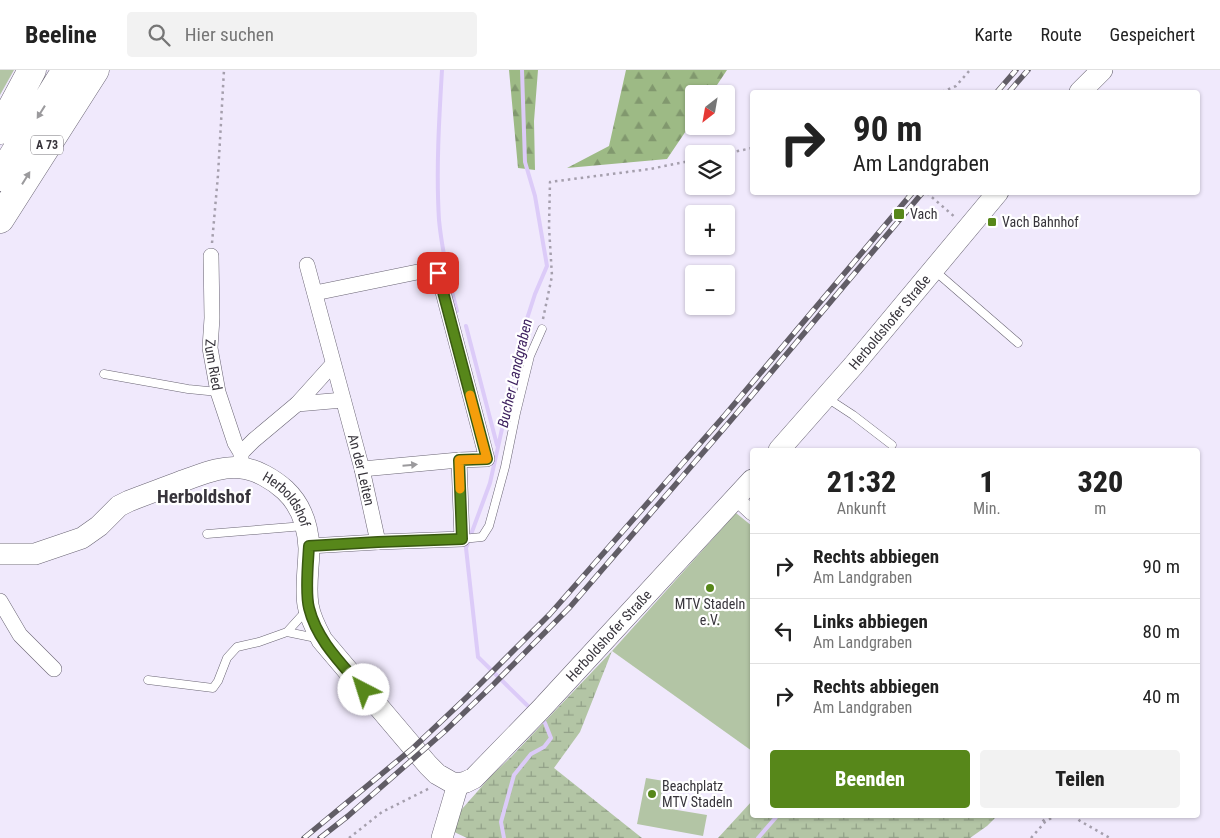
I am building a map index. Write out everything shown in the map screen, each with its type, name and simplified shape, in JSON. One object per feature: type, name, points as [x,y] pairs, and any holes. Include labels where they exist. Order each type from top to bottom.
[{"type":"highway","points":[[0,130],[32,70]]},
{"type":"highway","name":"A 73","points":[[0,177],[66,70]]},
{"type":"highway","name":"A 73","points":[[0,219],[95,70]]},
{"type":"street","points":[[1082,90],[1102,70]]},
{"type":"street","name":"Herboldshofer Straße","points":[[781,448],[996,195]]},
{"type":"street","name":"Zum Ried","points":[[211,256],[212,318],[210,348],[218,392],[241,460]]},
{"type":"street","name":"An der Leiten","points":[[307,265],[362,470],[378,542]]},
{"type":"street","points":[[314,292],[432,269],[438,273],[487,459],[362,470]]},
{"type":"street","points":[[241,460],[254,440],[297,404],[333,364]]},
{"type":"street","points":[[297,404],[343,400]]},
{"type":"street","name":"Herboldshof","points":[[0,554],[35,554],[82,538],[99,526],[119,506],[129,501],[241,460],[292,496],[301,511],[307,536],[308,607],[322,640],[428,765],[437,774],[451,781]]},
{"type":"street","points":[[307,536],[378,542],[462,539],[459,460]]},
{"type":"street","name":"Herboldshofer Straße","points":[[451,781],[466,782],[474,778],[541,709],[750,482]]},
{"type":"street","points":[[736,498],[750,510]]},
{"type":"street","points":[[0,601],[20,635],[54,669]]},
{"type":"street","points":[[442,838],[451,781]]},
{"type":"lane","points":[[933,270],[1018,344]]},
{"type":"lane","points":[[462,539],[482,537],[489,526],[505,467],[530,356],[542,329]]},
{"type":"lane","points":[[104,374],[188,389],[218,392]]},
{"type":"lane","points":[[826,397],[892,445]]},
{"type":"lane","points":[[208,534],[307,536]]},
{"type":"lane","points":[[148,680],[213,688],[228,658],[237,647],[259,642],[287,632],[308,607]]},
{"type":"lane","points":[[287,632],[322,640]]},
{"type":"path","points":[[211,256],[224,70]]},
{"type":"path","points":[[947,90],[956,86],[970,70]]},
{"type":"path","points":[[735,152],[750,148]]},
{"type":"path","points":[[542,329],[552,276],[549,227],[550,182],[650,169],[685,162]]},
{"type":"path","points":[[928,195],[968,229]]},
{"type":"path","points":[[349,838],[382,812],[430,788],[451,781]]},
{"type":"path","points":[[1041,818],[1046,822]]},
{"type":"path","points":[[1032,838],[1052,818]]},
{"type":"path","points":[[1077,818],[1110,838]]},
{"type":"green space","points":[[0,70],[14,70],[0,95]]},
{"type":"green space","points":[[509,70],[538,70],[534,121],[535,170],[518,168]]},
{"type":"green space","points":[[626,70],[727,70],[717,85],[685,85],[685,132],[667,159],[567,168],[609,146]]},
{"type":"green space","name":"MTV Stadeln e.V.","points":[[736,513],[750,524],[750,750],[612,651]]},
{"type":"green space","points":[[612,651],[580,732],[554,768],[642,838],[467,838],[452,831],[462,809],[491,776]]},
{"type":"green space","name":"Beachplatz MTV Stadeln","points":[[646,778],[664,781],[659,807],[707,815],[703,836],[637,824]]},
{"type":"green space","points":[[750,803],[750,818],[995,818],[970,838],[718,838]]},
{"type":"waterway","points":[[442,70],[438,164],[439,220],[446,266],[457,311]]},
{"type":"waterway","name":"Bucher Landgraben","points":[[522,70],[525,162],[535,196],[547,266],[525,325],[490,483],[466,548],[478,657],[532,710]]},
{"type":"waterway","points":[[466,326],[497,445]]},
{"type":"waterway","name":"Bucher Landgraben","points":[[504,838],[501,822],[514,775],[531,754],[544,747],[551,738],[545,723],[541,719]]},
{"type":"waterway","points":[[758,838],[775,818]]},
{"type":"railway","points":[[999,90],[1016,70]]},
{"type":"railway","points":[[1011,90],[1028,70]]},
{"type":"railway","points":[[304,838],[413,748],[550,614],[725,415],[910,195]]},
{"type":"railway","points":[[320,838],[445,731],[570,607],[732,419],[920,195]]},
{"type":"slow traffic","points":[[460,489],[459,460],[487,459],[470,395]]},
{"type":"place","name":"Vach","points":[[899,214]]},
{"type":"place","name":"Vach Bahnhof","points":[[992,222]]},
{"type":"place","name":"MTV Stadeln e.V.","points":[[710,588]]},
{"type":"place","name":"Beachplatz MTV Stadeln","points":[[652,794]]},
{"type":"district","name":"Herboldshof","points":[[204,496]]},
{"type":"route","points":[[364,690],[322,640],[308,607],[309,546],[462,539],[459,460],[487,459],[438,273]]}]
